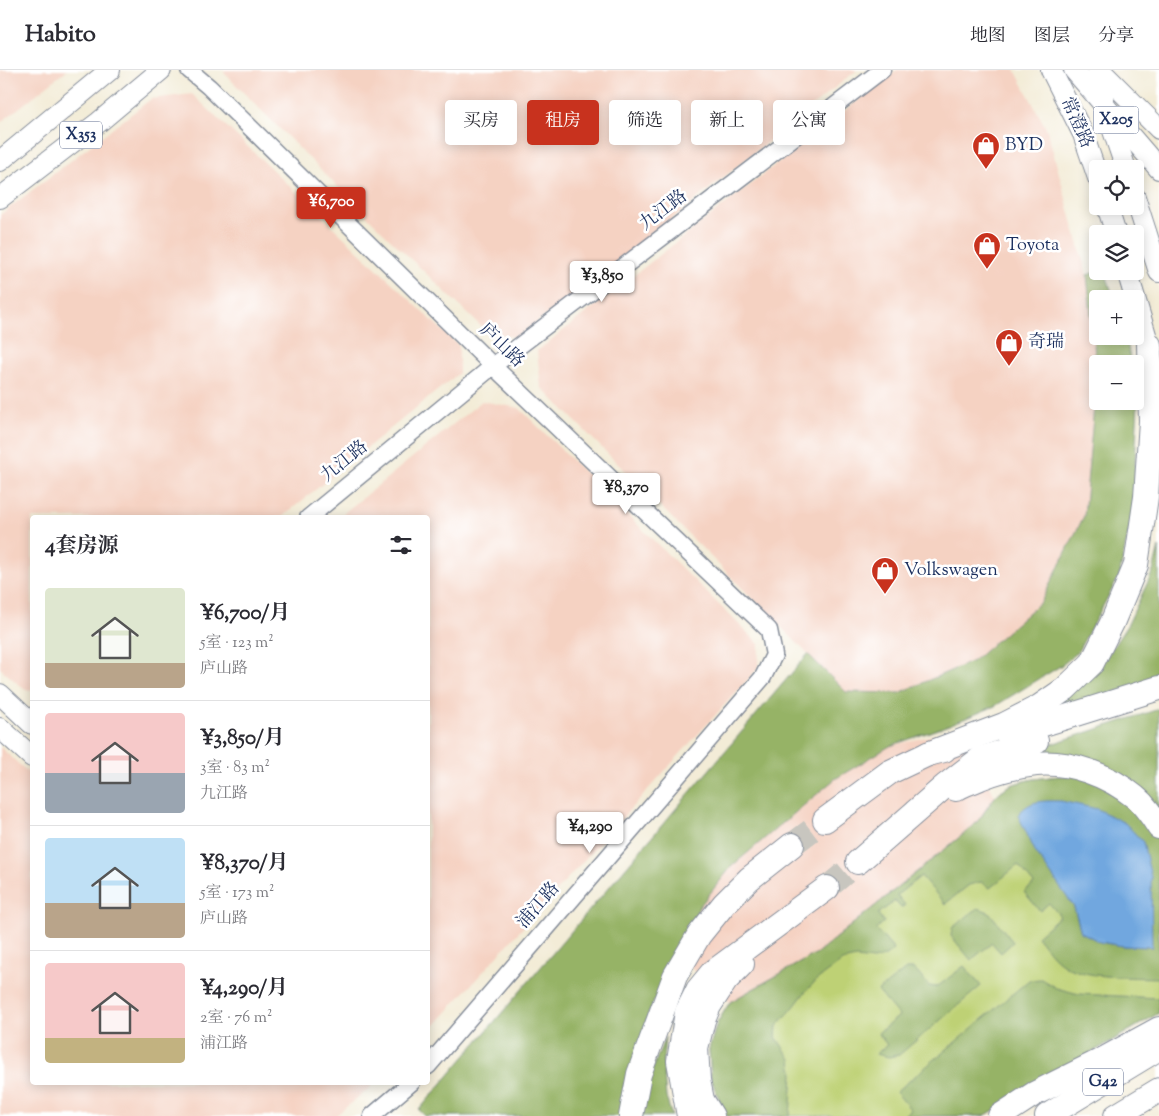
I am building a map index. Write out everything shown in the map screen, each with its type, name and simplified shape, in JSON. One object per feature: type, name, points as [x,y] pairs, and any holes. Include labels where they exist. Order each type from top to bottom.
[{"type":"highway","points":[[825,820],[890,772],[928,754],[1004,725],[1038,707],[1065,690],[1092,662],[1112,624],[1136,566],[1146,497],[1150,440],[1149,345]]},
{"type":"highway","points":[[858,862],[945,786],[980,759],[1125,706],[1159,688]]},
{"type":"highway","points":[[928,754],[1125,706],[1159,702]]},
{"type":"highway","points":[[912,816],[959,787],[998,771],[1036,764],[1054,764],[1074,767],[1117,784],[1136,798],[1159,827]]},
{"type":"highway","points":[[631,1116],[639,1074],[675,976],[699,935],[724,904],[749,880],[792,845]]},
{"type":"highway","points":[[688,1116],[680,1061],[687,1012],[698,990],[712,973],[827,888]]},
{"type":"highway","points":[[678,1116],[671,1090],[669,1066],[670,1038],[677,1007],[703,940],[724,904]]},
{"type":"highway","points":[[712,1116],[702,1100],[698,1080],[696,1048],[703,1020],[709,1006],[726,980],[794,914]]},
{"type":"highway","points":[[1000,1116],[1034,1094],[1159,1029]]},
{"type":"highway","name":"G42","points":[[1047,1116],[1159,1048]]},
{"type":"highway","name":"G42","points":[[1116,1116],[1159,1090]]},
{"type":"main road","name":"X353","points":[[0,161],[110,70]]},
{"type":"main road","name":"X353","points":[[0,198],[99,122],[160,70]]},
{"type":"main road","name":"常澄路","points":[[1051,70],[1083,134],[1092,160]]},
{"type":"main road","name":"X205","points":[[1074,70],[1159,169]]},
{"type":"main road","name":"常澄路","points":[[1099,70],[1105,107],[1123,160]]},
{"type":"main road","name":"X205","points":[[1099,70],[1159,129]]},
{"type":"main road","points":[[1141,215],[1159,272]]},
{"type":"main road","points":[[1130,280],[1149,345],[1159,401]]},
{"type":"main road","points":[[0,694],[30,705]]},
{"type":"main road","points":[[0,694],[30,722]]},
{"type":"main road","points":[[0,728],[30,754]]},
{"type":"street","name":"庐山路","points":[[189,70],[209,87],[493,366],[769,630],[774,655]]},
{"type":"street","name":"九江路","points":[[312,515],[493,366],[882,70]]},
{"type":"street","name":"浦江路","points":[[430,1064],[764,677],[774,655]]},
{"type":"street","points":[[372,1116],[408,1085]]},
{"type":"shaded area","points":[[0,70],[67,70],[0,123]]},
{"type":"shaded area","points":[[225,70],[857,70],[820,100],[773,100],[773,138],[611,268],[516,337],[487,332],[386,235],[224,73]]},
{"type":"shaded area","points":[[897,70],[1015,70],[1047,130],[1087,275],[1089,345],[1094,345],[1095,355],[1089,355],[1089,410],[1094,410],[1084,516],[1041,602],[973,661],[899,693],[846,692],[541,387],[537,351],[801,145],[845,145],[845,111]]},
{"type":"shaded area","points":[[192,94],[459,346],[459,373],[284,515],[30,515],[30,690],[24,689],[0,668],[0,215],[151,99]]},
{"type":"shaded area","points":[[482,401],[519,408],[759,644],[758,668],[433,1027],[430,1026],[430,515],[341,515]]},
{"type":"shaded area","points":[[958,729],[995,796],[1011,784],[1059,776],[1159,841],[1159,1013],[984,1116],[727,1116],[711,1079],[709,1049],[717,1023],[730,1002],[676,955],[699,907],[732,866],[835,779],[890,746]]},
{"type":"shaded area","points":[[0,747],[30,774],[30,1085],[372,1086],[335,1116],[0,1116]]},
{"type":"green space","points":[[1089,274],[1089,280],[1108,280],[1111,290],[1089,290],[1089,295],[1087,275]]},
{"type":"green space","points":[[1094,345],[1128,345],[1129,355],[1095,355]]},
{"type":"green space","points":[[1094,410],[1138,410],[1133,511],[1119,577],[1077,653],[1062,665],[995,706],[890,746],[835,779],[732,866],[699,907],[649,1012],[622,1116],[425,1116],[419,1110],[808,654],[846,692],[899,693],[973,661],[1041,602],[1084,516]]},
{"type":"green space","points":[[1159,547],[1159,679],[1050,712],[1107,656],[1128,624],[1153,571]]},
{"type":"green space","points":[[1159,709],[1159,811],[1037,757],[1036,749]]},
{"type":"green space","points":[[1059,776],[1159,841],[1159,1013],[984,1116],[727,1116],[711,1079],[709,1049],[717,1023],[730,1002],[817,953],[971,828],[1001,791],[1016,783]]},
{"type":"green space","points":[[1059,776],[1079,776],[1111,787],[1153,826],[1159,841],[1159,978],[1083,973],[1073,970],[1060,962],[1049,952],[1037,936],[1060,916],[1049,903],[1040,911],[1024,892],[1034,884],[1018,865],[990,888],[981,882],[969,885],[945,904],[921,876],[897,895],[905,905],[901,908],[895,901],[878,914],[884,922],[876,929],[894,950],[884,957],[873,960],[856,958],[842,961],[819,978],[806,991],[777,1026],[776,1037],[791,1059],[793,1074],[790,1116],[727,1116],[711,1079],[709,1049],[717,1023],[730,1002],[817,953],[971,828],[1001,791],[1016,783]],"holes":[[[1074,907],[1151,947],[1122,946],[1100,942],[1081,932]]]},
{"type":"green space","points":[[978,908],[989,912],[1013,942],[1001,953],[992,943],[971,960],[951,936],[952,928]]},
{"type":"green space","points":[[964,966],[981,986],[899,1055],[889,1057],[876,1054],[887,1045],[878,1033],[899,1016],[878,991],[906,969],[914,969],[929,986],[937,987]]},
{"type":"green space","points":[[1041,979],[1056,988],[1079,994],[1159,998],[1159,1013],[984,1116],[903,1116],[911,1110],[896,1092],[1029,980]]},
{"type":"green space","points":[[665,1037],[663,1062],[666,1097],[672,1116],[642,1116],[648,1086]]},
{"type":"water","points":[[1061,801],[1097,809],[1125,823],[1143,842],[1151,877],[1152,947],[1122,946],[1100,942],[1081,932],[1074,907],[1036,853],[1018,815],[1027,806],[1037,802]]},
{"type":"tunnel","points":[[792,845],[825,820]]},
{"type":"tunnel","points":[[827,888],[858,862]]},
{"type":"place","name":"BYD","points":[[986,170]]},
{"type":"place","name":"Toyota","points":[[987,270]]},
{"type":"place","name":"奇瑞","points":[[1009,367]]},
{"type":"place","name":"Volkswagen","points":[[885,595]]}]
